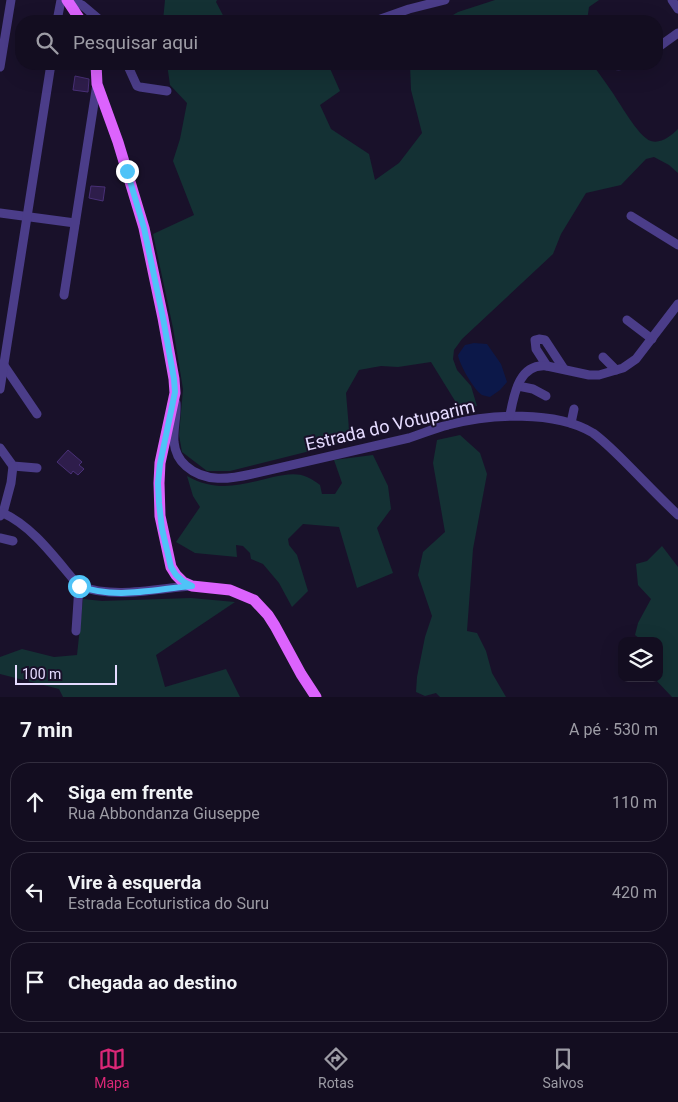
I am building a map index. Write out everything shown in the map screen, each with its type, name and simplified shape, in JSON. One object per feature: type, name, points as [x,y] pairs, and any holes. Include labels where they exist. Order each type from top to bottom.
[{"type":"main road","points":[[69,0],[80,13]]},
{"type":"main road","points":[[96,70],[97,84],[116,135],[140,213],[174,379],[175,392],[160,464],[158,483],[162,529],[171,567],[176,575],[192,586],[230,590],[254,600],[268,615],[316,697]]},
{"type":"street","points":[[0,67],[11,0]]},
{"type":"street","points":[[58,15],[61,0]]},
{"type":"street","points":[[394,15],[445,0]]},
{"type":"street","points":[[672,0],[678,9]]},
{"type":"street","points":[[663,44],[678,33]]},
{"type":"street","points":[[0,389],[2,362],[50,70]]},
{"type":"street","points":[[130,70],[137,86],[167,91]]},
{"type":"street","points":[[64,296],[97,84]]},
{"type":"street","points":[[0,213],[75,223]]},
{"type":"street","points":[[631,216],[678,245]]},
{"type":"street","points":[[510,415],[512,403],[523,376],[534,367],[541,365],[589,375],[599,375],[623,368],[636,359],[678,304]]},
{"type":"street","points":[[627,320],[652,339]]},
{"type":"street","points":[[547,366],[536,349],[535,340],[545,340],[564,369]]},
{"type":"street","points":[[603,357],[616,370]]},
{"type":"street","points":[[2,362],[37,414]]},
{"type":"street","points":[[518,386],[533,389],[546,396]]},
{"type":"street","name":"Estrada do Votuparim","points":[[175,392],[174,440],[178,457],[189,469],[209,478],[241,476],[409,438],[450,424],[510,415],[551,419],[584,428],[616,453],[678,514]]},
{"type":"street","points":[[501,404],[512,403]]},
{"type":"street","points":[[571,423],[574,409]]},
{"type":"street","points":[[0,448],[13,466],[2,515],[21,523],[79,586],[99,591],[125,593],[192,586]]},
{"type":"street","points":[[13,466],[36,468]]},
{"type":"street","points":[[0,538],[13,541]]},
{"type":"street","points":[[76,631],[79,586]]},
{"type":"green space","points":[[165,0],[217,0],[216,2],[223,15],[164,15]]},
{"type":"green space","points":[[495,0],[599,0],[589,7],[588,15],[453,15]]},
{"type":"green space","points":[[168,70],[331,70],[340,91],[320,105],[331,129],[369,154],[375,180],[399,163],[422,133],[411,90],[410,70],[596,70],[640,133],[646,138],[655,142],[669,137],[678,129],[678,173],[669,165],[654,157],[646,159],[621,185],[586,193],[561,234],[553,254],[462,339],[454,350],[453,359],[457,370],[471,386],[477,406],[460,409],[431,362],[398,367],[381,366],[359,370],[346,393],[350,441],[230,471],[207,471],[182,452],[179,435],[183,389],[173,328],[153,234],[194,215],[173,161],[180,139],[187,103],[170,85]]},
{"type":"green space","points":[[460,435],[480,453],[487,474],[473,549],[467,631],[477,633],[486,651],[492,673],[506,697],[440,697],[436,693],[425,696],[416,692],[425,637],[432,616],[418,575],[423,552],[445,532],[433,463],[437,440]]},
{"type":"green space","points":[[373,455],[388,486],[391,509],[377,528],[393,573],[357,588],[339,527],[303,524],[288,539],[289,545],[297,555],[308,591],[292,607],[279,583],[263,564],[251,559],[250,553],[243,546],[236,545],[237,557],[195,553],[176,542],[200,507],[193,496],[187,476],[209,484],[230,486],[281,475],[303,475],[320,485],[322,494],[335,494],[342,483],[334,460]]},
{"type":"green space","points":[[662,546],[678,567],[678,697],[672,697],[658,682],[663,682],[663,637],[638,637],[635,635],[638,623],[651,599],[638,585],[636,564],[647,561]]},
{"type":"green space","points":[[191,598],[235,602],[156,655],[165,687],[226,669],[240,697],[63,697],[59,689],[0,674],[0,657],[22,649],[54,657],[77,655],[83,599],[102,601]]},
{"type":"shaded area","points":[[474,343],[487,344],[501,364],[507,382],[490,397],[482,395],[475,388],[459,359],[458,355],[465,345]]},
{"type":"building","points":[[75,76],[89,79],[88,92],[73,90]]},
{"type":"building","points":[[91,186],[105,187],[103,201],[89,198]]},
{"type":"building","points":[[68,450],[82,462],[79,465],[84,469],[78,475],[73,471],[71,474],[57,462]]},
{"type":"route","points":[[79,586],[99,591],[132,593],[192,586],[176,575],[171,567],[162,529],[158,483],[160,464],[175,392],[174,379],[144,228],[127,171]]}]
